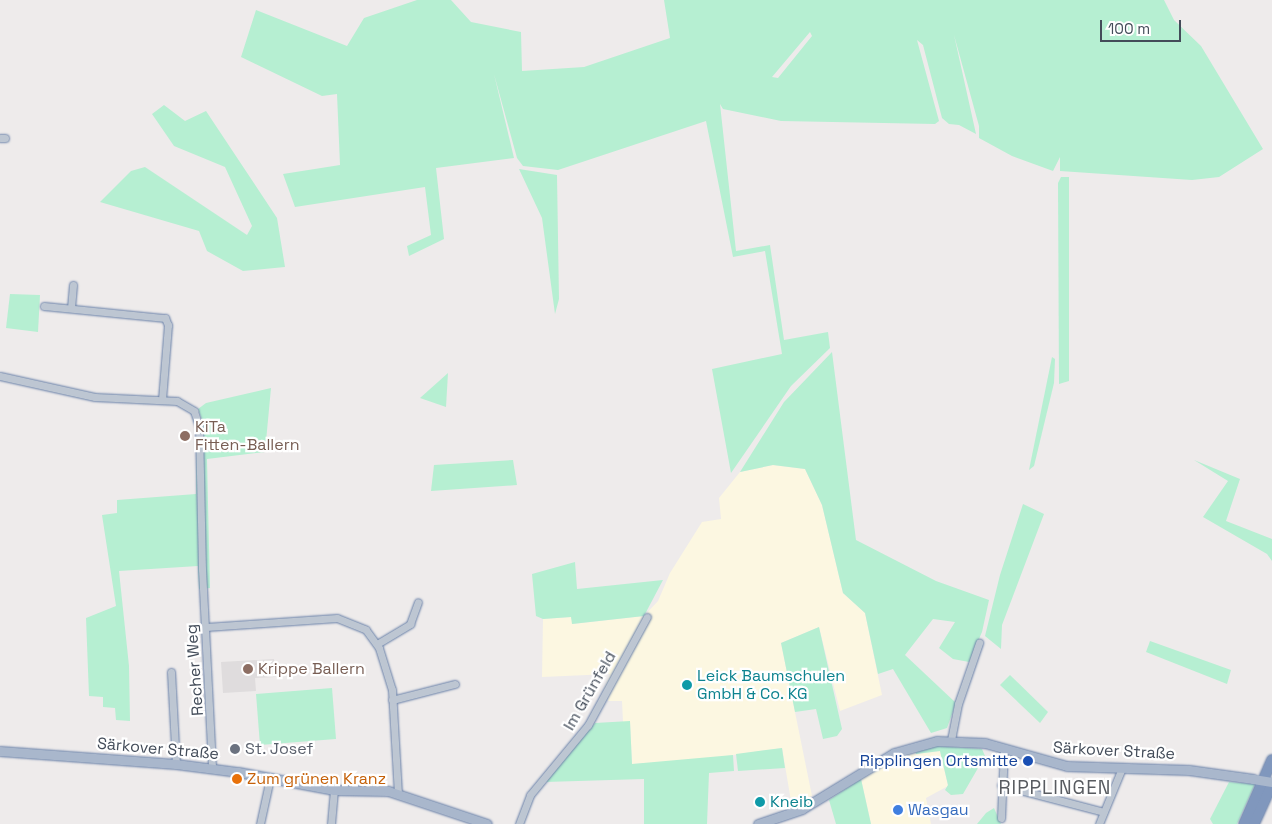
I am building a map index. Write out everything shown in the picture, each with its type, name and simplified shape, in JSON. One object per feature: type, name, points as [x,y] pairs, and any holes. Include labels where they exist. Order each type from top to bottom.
[{"type":"highway","points":[[1244,824],[1272,760]]},
{"type":"highway","points":[[1254,824],[1272,783]]},
{"type":"main road","name":"Särkover Straße","points":[[758,824],[802,808],[899,751],[919,744],[951,740],[1004,748],[1055,764],[1223,774],[1272,783]]},
{"type":"main road","name":"Särkover Straße","points":[[0,751],[176,764],[212,768],[334,790],[398,793],[467,822],[487,824]]},
{"type":"street","points":[[71,308],[73,285]]},
{"type":"street","points":[[44,306],[164,318],[168,325],[162,399]]},
{"type":"street","name":"Recher Weg","points":[[0,376],[95,397],[162,399],[184,403],[197,417],[212,768]]},
{"type":"street","points":[[377,644],[410,624],[418,602]]},
{"type":"street","name":"Im Grünfeld","points":[[519,824],[530,795],[588,725],[647,617]]},
{"type":"street","points":[[206,627],[338,618],[360,626],[377,644],[392,700],[398,793]]},
{"type":"street","points":[[951,740],[963,686],[980,643]]},
{"type":"street","points":[[171,672],[176,764]]},
{"type":"street","points":[[392,700],[455,684]]},
{"type":"street","points":[[1000,818],[1004,748]]},
{"type":"street","points":[[1099,824],[1122,768]]},
{"type":"street","points":[[260,824],[270,778]]},
{"type":"street","points":[[1001,785],[1104,812]]},
{"type":"street","points":[[331,824],[334,790]]},
{"type":"shaded area","name":"Leick Baumschulen GmbH & Co. KG","points":[[773,465],[805,469],[822,505],[843,593],[865,613],[882,695],[840,711],[819,627],[781,643],[812,796],[791,801],[782,748],[699,760],[632,764],[630,722],[623,722],[622,701],[608,701],[609,690],[603,690],[610,674],[542,677],[543,619],[571,617],[573,624],[644,616],[658,601],[670,573],[702,522],[721,519],[719,498],[740,472]]},
{"type":"shaded area","name":"Krippe Ballern","points":[[274,659],[276,677],[255,678],[256,691],[223,693],[221,662]]},
{"type":"shaded area","points":[[915,750],[916,754],[940,751],[948,786],[926,798],[931,824],[871,824],[861,779],[890,759]]},
{"type":"green space","points":[[417,0],[451,0],[471,22],[521,32],[522,71],[584,67],[670,38],[664,0],[1164,0],[1174,20],[1201,46],[1263,149],[1219,177],[1192,180],[1060,171],[1060,157],[1053,171],[1012,156],[979,138],[979,126],[954,35],[976,134],[959,125],[949,124],[942,118],[923,45],[917,40],[939,121],[935,124],[781,121],[723,109],[720,104],[736,251],[770,245],[784,340],[828,332],[830,348],[791,386],[731,473],[712,369],[782,354],[765,251],[733,257],[706,121],[558,170],[523,166],[517,158],[494,74],[514,158],[436,168],[444,239],[409,256],[407,246],[431,235],[425,187],[295,207],[283,174],[340,165],[337,94],[322,96],[241,57],[256,10],[347,46],[364,18]],"holes":[[[810,32],[812,36],[778,78],[772,77]]]},
{"type":"green space","points":[[164,105],[185,121],[206,111],[277,218],[285,267],[243,271],[207,251],[199,231],[100,202],[131,171],[145,167],[247,235],[252,226],[225,167],[174,146],[152,114]]},
{"type":"green space","points":[[519,169],[557,175],[559,299],[555,314],[542,218]]},
{"type":"green space","points":[[1061,177],[1069,177],[1069,381],[1059,384],[1058,183]]},
{"type":"green space","points":[[10,294],[40,295],[38,332],[6,328]]},
{"type":"green space","points":[[832,352],[856,540],[936,581],[989,600],[982,632],[969,662],[953,659],[939,648],[955,622],[933,619],[905,655],[956,703],[947,728],[931,733],[893,669],[878,674],[865,613],[843,593],[822,505],[805,469],[773,465],[740,472],[784,402]]},
{"type":"green space","points":[[1052,357],[1055,359],[1054,383],[1034,466],[1029,470]]},
{"type":"green space","points":[[448,373],[446,407],[420,398]]},
{"type":"green space","points":[[271,388],[265,452],[207,459],[210,588],[199,589],[198,566],[119,571],[129,666],[130,721],[116,720],[115,708],[103,707],[103,697],[89,696],[86,618],[116,606],[102,515],[117,513],[117,500],[196,494],[197,428],[202,420],[198,409],[206,403]]},
{"type":"green space","points":[[513,460],[517,485],[431,491],[434,465]]},
{"type":"green space","points":[[1194,460],[1240,479],[1226,521],[1272,539],[1272,561],[1267,554],[1203,517],[1228,481]]},
{"type":"green space","points":[[1023,504],[1044,514],[1002,625],[1001,649],[985,636],[1000,575]]},
{"type":"green space","points":[[575,562],[577,589],[663,580],[644,616],[572,624],[571,617],[543,619],[536,616],[532,574]]},
{"type":"green space","points":[[819,627],[842,729],[837,736],[823,739],[816,709],[795,712],[781,643]]},
{"type":"green space","points":[[1150,641],[1231,670],[1227,684],[1146,652]]},
{"type":"green space","points":[[1010,675],[1048,712],[1040,723],[1000,685]]},
{"type":"green space","points":[[332,688],[336,739],[260,745],[256,694]]},
{"type":"green space","points":[[630,721],[632,764],[733,755],[734,771],[709,773],[707,824],[644,824],[644,779],[545,782],[595,723]]},
{"type":"green space","points":[[935,746],[982,749],[985,756],[963,794],[951,795],[945,790],[948,785],[940,751],[916,754],[915,750]]},
{"type":"green space","points":[[782,748],[785,768],[738,771],[736,754]]},
{"type":"green space","points":[[861,779],[871,824],[836,824],[829,800]]},
{"type":"green space","points":[[1229,782],[1255,784],[1237,824],[1213,824],[1210,819]]},
{"type":"green space","points":[[994,808],[1001,824],[977,824],[986,813]]},
{"type":"place","name":"KiTa Fitten-Ballern","points":[[185,436]]},
{"type":"place","name":"Krippe Ballern","points":[[248,669]]},
{"type":"place","name":"Leick Baumschulen GmbH & Co. KG","points":[[687,685]]},
{"type":"place","name":"St. Josef","points":[[235,749]]},
{"type":"place","name":"Ripplingen Ortsmitte","points":[[1028,761]]},
{"type":"place","name":"Zum grünen Kranz","points":[[237,779]]},
{"type":"place","name":"Kneib","points":[[760,802]]},
{"type":"place","name":"Wasgau","points":[[898,810]]},
{"type":"district","name":"RIPPLINGEN","points":[[1055,788]]}]
